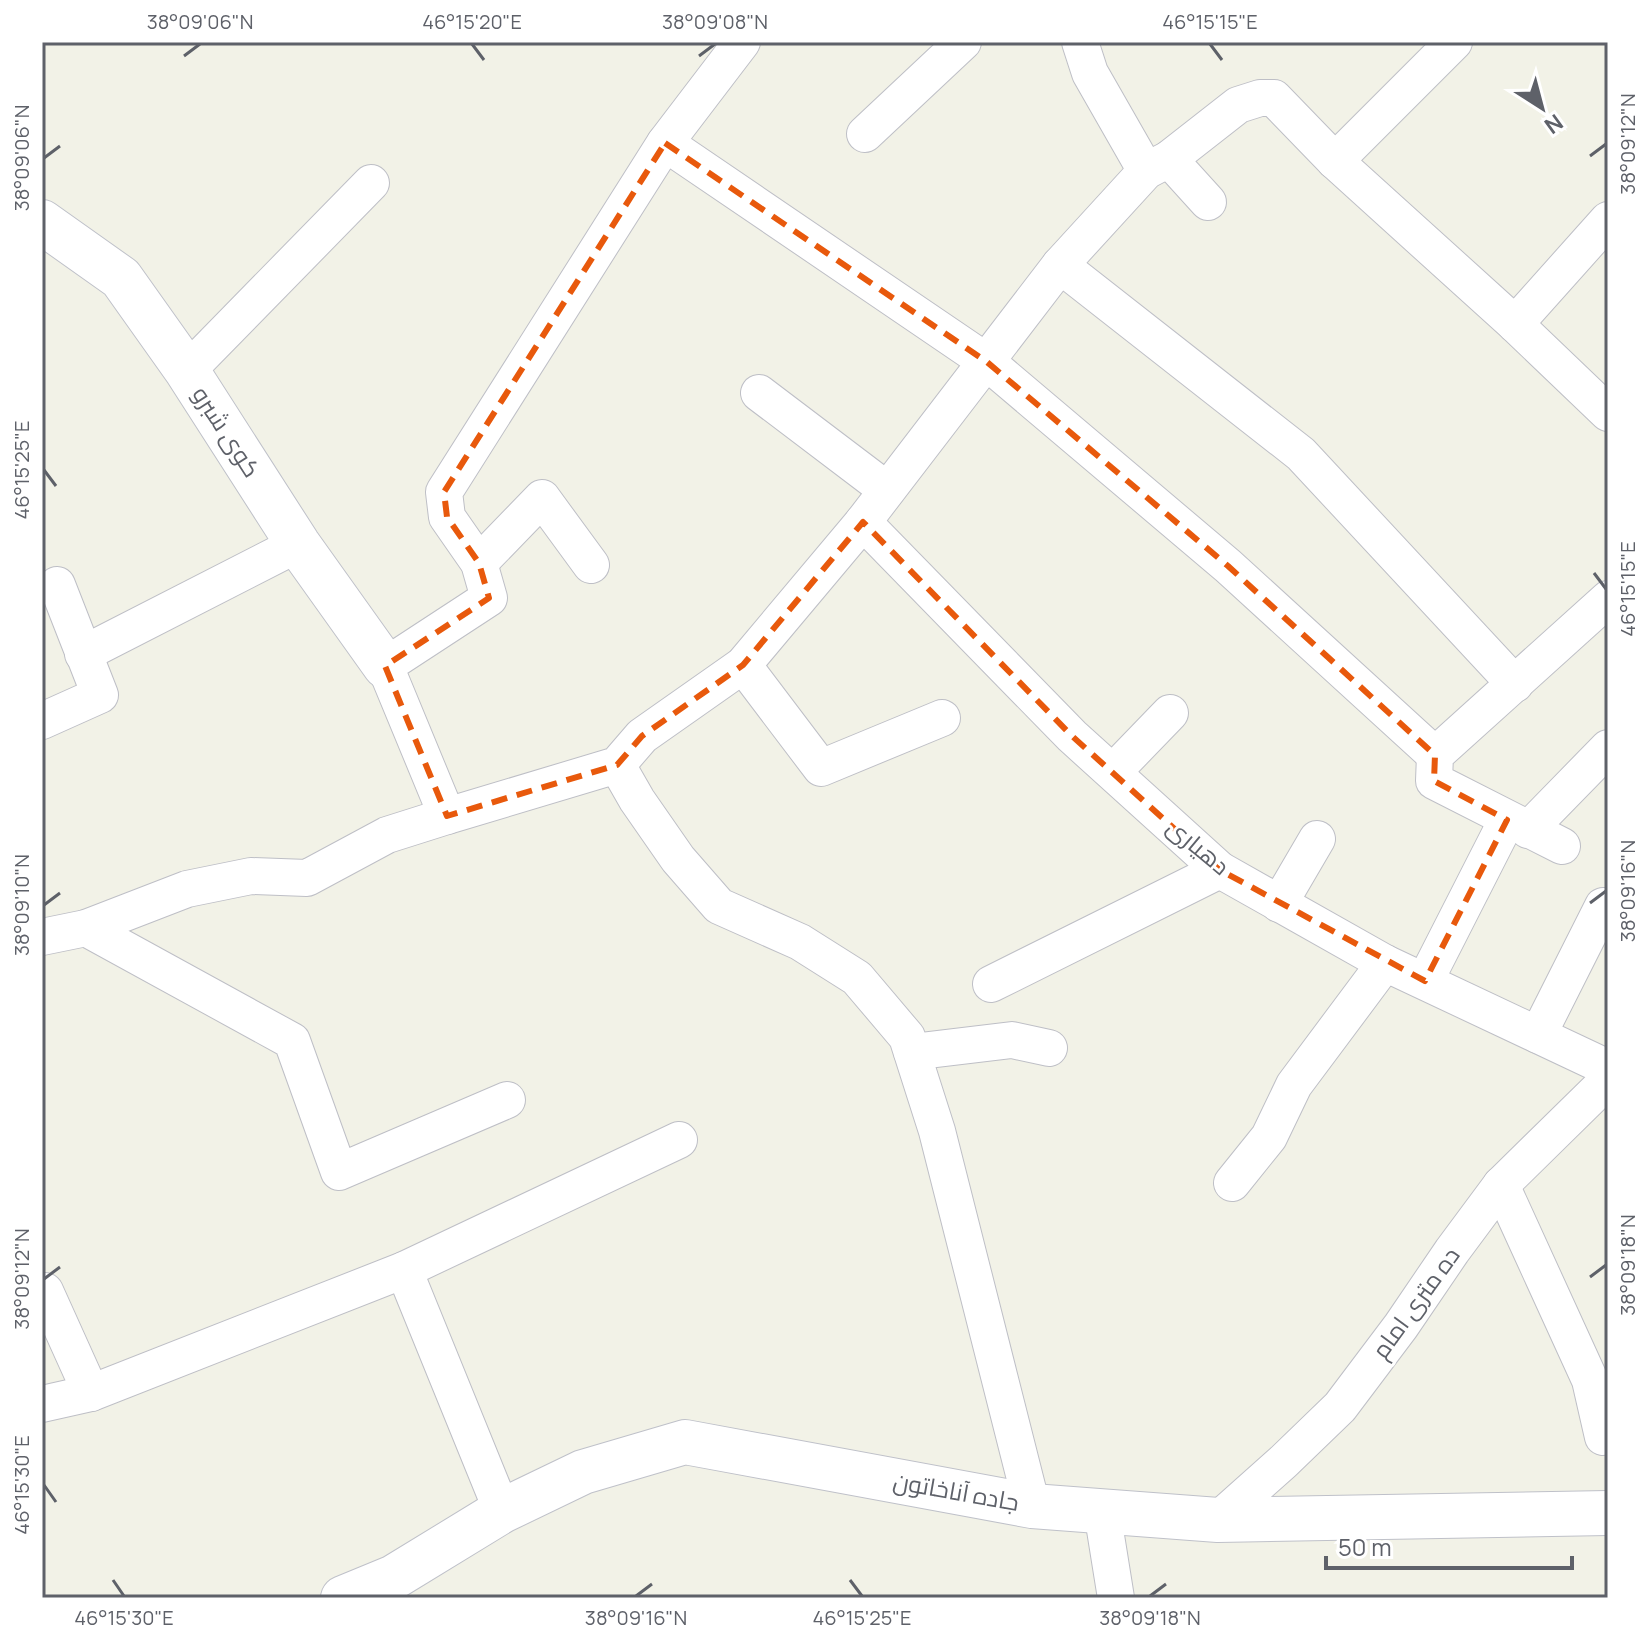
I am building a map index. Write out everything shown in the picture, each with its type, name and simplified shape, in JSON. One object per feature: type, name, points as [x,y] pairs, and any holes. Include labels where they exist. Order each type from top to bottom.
[{"type":"street","points":[[447,816],[385,666],[489,598],[479,563],[447,517],[444,492],[665,143],[742,42]]},
{"type":"street","points":[[865,134],[963,42]]},
{"type":"street","points":[[1080,42],[1090,73],[1157,165],[1208,202]]},
{"type":"street","points":[[1335,161],[1454,42]]},
{"type":"street","points":[[42,937],[86,928],[187,889],[251,876],[307,878],[387,835],[617,765],[642,736],[743,665],[863,522],[1060,265],[1157,165],[1238,105],[1260,98],[1274,98],[1335,161],[1608,413]]},
{"type":"street","points":[[665,143],[987,362],[1228,566],[1435,755]]},
{"type":"street","points":[[187,371],[371,183]]},
{"type":"street","points":[[1515,324],[1608,220]]},
{"type":"street","name":"کوی شبرو","points":[[42,222],[121,278],[187,371],[298,544],[385,666]]},
{"type":"street","points":[[1060,265],[1301,454],[1515,684]]},
{"type":"street","points":[[759,393],[887,490]]},
{"type":"street","points":[[479,563],[542,498],[591,565]]},
{"type":"street","name":"دهیاری","points":[[863,522],[1072,736],[1220,870],[1385,963],[1608,1068]]},
{"type":"street","points":[[83,654],[298,544]]},
{"type":"street","points":[[42,721],[100,695],[57,585]]},
{"type":"street","points":[[1562,846],[1434,781],[1435,755],[1608,599]]},
{"type":"street","points":[[743,665],[821,768],[942,718]]},
{"type":"street","points":[[1113,772],[1170,713]]},
{"type":"street","points":[[1425,981],[1517,825],[1608,748]]},
{"type":"street","points":[[617,765],[678,859],[719,906],[800,942],[857,978],[907,1037],[941,1145],[1032,1506]]},
{"type":"street","points":[[1279,904],[1317,839]]},
{"type":"street","points":[[991,984],[1220,870]]},
{"type":"street","points":[[1538,1035],[1603,906]]},
{"type":"street","points":[[86,928],[292,1041],[339,1172],[507,1100]]},
{"type":"street","points":[[1232,1183],[1269,1137],[1294,1085],[1385,963]]},
{"type":"street","points":[[912,1052],[1012,1040],[1049,1048]]},
{"type":"street","name":"ده متری امام","points":[[1218,1520],[1340,1407],[1501,1185],[1608,1080]]},
{"type":"street","points":[[42,1404],[91,1393],[404,1270],[679,1140]]},
{"type":"street","points":[[1501,1185],[1590,1380],[1603,1437]]},
{"type":"street","points":[[404,1270],[502,1511]]},
{"type":"street","points":[[45,1291],[91,1393]]},
{"type":"street","name":"جاده آناخاتون","points":[[343,1598],[394,1577],[502,1511],[583,1472],[685,1442],[1032,1506],[1218,1520],[1608,1513]]},
{"type":"street","points":[[1102,1511],[1116,1598]]},
{"type":"highlighted area","points":[[665,143],[987,362],[1228,566],[1435,755],[1434,781],[1507,820],[1425,981],[1220,870],[1072,736],[863,522],[743,665],[642,736],[617,765],[447,816],[385,666],[489,598],[479,563],[447,517],[444,492]]}]
